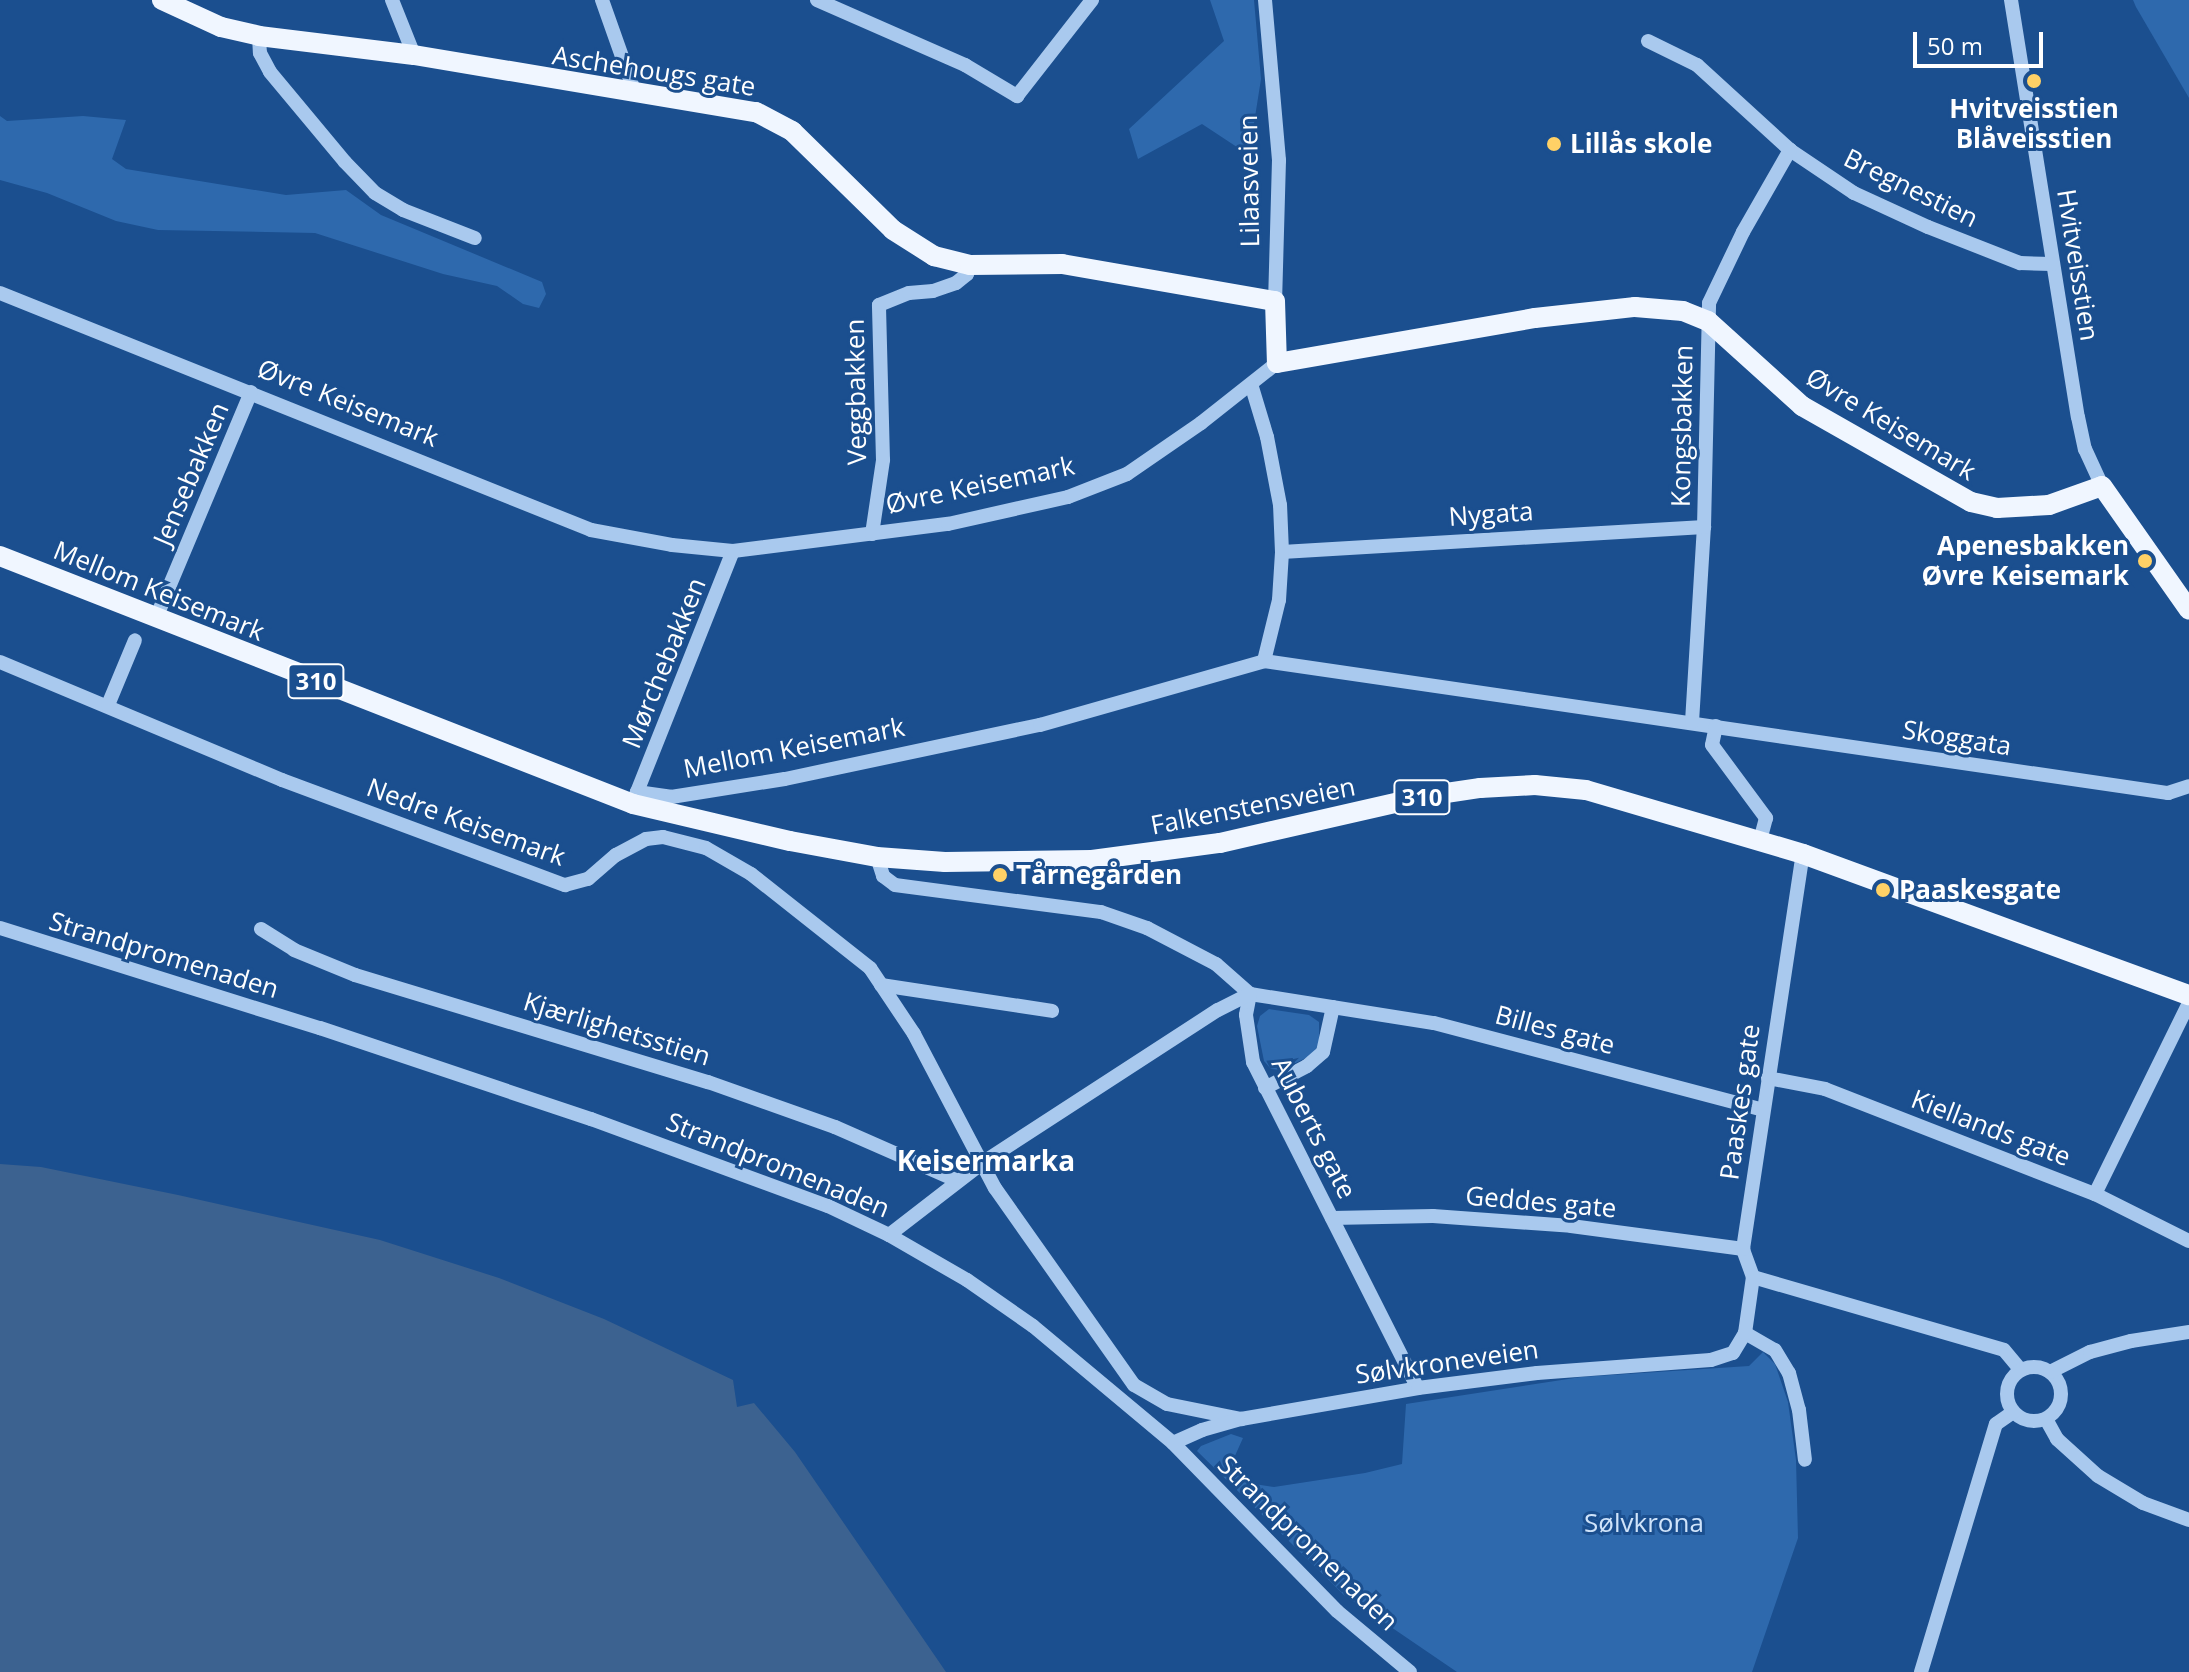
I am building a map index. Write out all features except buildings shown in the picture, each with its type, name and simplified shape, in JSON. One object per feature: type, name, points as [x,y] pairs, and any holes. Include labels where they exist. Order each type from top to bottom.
[{"type":"main road","name":"Aschehougs gate","points":[[162,0],[221,27],[259,36],[414,55],[732,107],[771,119],[811,147],[893,230],[917,248],[950,262],[970,265],[1062,264],[1275,301]]},
{"type":"main road","name":"Lilaasveien","points":[[1275,301],[1277,363]]},
{"type":"main road","name":"Øvre Keisemark","points":[[1277,363],[1500,323],[1635,307],[1683,311],[1708,321],[1802,406],[1971,502],[1997,508],[2049,505],[2102,486]]},
{"type":"main road","points":[[2102,486],[2189,610]]},
{"type":"main road","name":"Mellom Keisemark","points":[[0,556],[635,798]]},
{"type":"main road","name":"Falkenstensveien","points":[[635,798],[790,841],[877,857],[945,862],[1092,860],[1220,843],[1426,796],[1480,788],[1535,785],[1586,790],[1803,854],[2102,960],[2189,995]]},
{"type":"street","points":[[392,0],[414,55]]},
{"type":"street","points":[[602,0],[635,93]]},
{"type":"street","points":[[817,0],[965,65],[1017,96],[1092,0]]},
{"type":"street","name":"Lilaasveien","points":[[1265,0],[1279,160],[1275,301]]},
{"type":"street","points":[[1997,0],[2012,4]]},
{"type":"street","name":"Hvitveisstien","points":[[2012,4],[2052,264],[2085,449],[2102,486]]},
{"type":"street","points":[[259,36],[260,53],[270,72],[375,193],[403,210],[475,238]]},
{"type":"street","name":"Bregnestien","points":[[1648,41],[1697,65],[1790,150],[1854,193],[1928,227],[2020,263],[2052,264]]},
{"type":"street","name":"Kongsbakken","points":[[1692,722],[1704,527],[1708,321],[1715,287],[1790,150]]},
{"type":"street","name":"Veggbakken","points":[[872,534],[883,460],[879,305],[909,293],[933,291],[956,283],[967,274],[970,265]]},
{"type":"street","name":"Øvre Keisemark","points":[[0,293],[591,530],[672,545],[733,551],[872,534],[1005,512],[1101,485],[1156,455],[1277,363]]},
{"type":"street","points":[[1251,384],[1267,437],[1280,505],[1282,552],[1279,600],[1264,661]]},
{"type":"street","name":"Jensebakken","points":[[156,618],[251,392]]},
{"type":"street","name":"Nygata","points":[[1282,552],[1704,527]]},
{"type":"street","name":"Mørchebakken","points":[[635,798],[733,551]]},
{"type":"street","points":[[108,705],[135,640]]},
{"type":"street","name":"Skoggata","points":[[1264,661],[2168,793],[2189,786]]},
{"type":"street","name":"Mellom Keisemark","points":[[635,798],[671,797],[785,779],[1040,725],[1264,661]]},
{"type":"street","name":"Nedre Keisemark","points":[[0,662],[282,780],[565,885],[588,879],[616,855],[646,839],[663,837],[706,848],[751,874],[870,968],[914,1034],[982,1163],[1086,1321],[1134,1385],[1167,1404],[1241,1419]]},
{"type":"street","points":[[1716,726],[1712,745],[1766,818],[1760,840]]},
{"type":"street","name":"Paaskes gate","points":[[1733,1353],[1745,1333],[1753,1277],[1743,1249],[1803,854]]},
{"type":"street","points":[[877,857],[883,876],[895,885],[1101,912],[1147,928],[1216,964],[1250,994],[1218,1010],[982,1163],[889,1235]]},
{"type":"street","name":"Strandpromenaden","points":[[0,928],[339,1034],[591,1119],[828,1206],[889,1235],[967,1280],[1033,1326],[1173,1443],[1337,1611],[1410,1672]]},
{"type":"street","name":"Kjærlighetsstien","points":[[261,929],[294,950],[355,975],[708,1082],[835,1127],[958,1181]]},
{"type":"street","points":[[881,985],[1052,1011]]},
{"type":"street","name":"Billes gate","points":[[1250,994],[1434,1023],[1763,1110]]},
{"type":"street","name":"Auberts gate","points":[[1250,994],[1247,1033],[1253,1062],[1418,1388]]},
{"type":"street","points":[[2095,1194],[2189,1003]]},
{"type":"street","points":[[1265,1088],[1307,1066],[1323,1052],[1333,1007]]},
{"type":"street","name":"Kiellands gate","points":[[1768,1078],[1825,1089],[2095,1194],[2189,1241]]},
{"type":"street","name":"Geddes gate","points":[[1332,1218],[1433,1216],[1571,1226],[1743,1249]]},
{"type":"street","points":[[1753,1277],[2004,1350],[2021,1370]]},
{"type":"street","points":[[2050,1372],[2090,1352],[2189,1332]]},
{"type":"street","points":[[1745,1333],[1775,1350],[1789,1373],[1799,1410],[1805,1460]]},
{"type":"street","name":"Sølvkroneveien","points":[[1173,1443],[1202,1430],[1241,1419],[1418,1388],[1537,1373],[1711,1360],[1733,1353]]},
{"type":"street","points":[[2038,1367],[2050,1372],[2060,1385],[2061,1401],[2046,1419],[2028,1421],[2013,1412],[2007,1390],[2021,1370],[2038,1367]]},
{"type":"street","points":[[1921,1672],[1996,1424],[2013,1412]]},
{"type":"street","points":[[2046,1419],[2057,1439],[2098,1476],[2143,1503],[2189,1520]]},
{"type":"green space","points":[[1210,0],[1254,0],[1261,79],[1249,155],[1202,124],[1138,159],[1129,129],[1224,41]]},
{"type":"green space","points":[[2133,0],[2189,0],[2189,98],[2136,7]]},
{"type":"green space","points":[[0,116],[7,121],[83,116],[126,120],[112,159],[126,169],[286,195],[346,190],[381,215],[542,282],[546,294],[539,308],[523,304],[497,286],[443,274],[315,233],[158,230],[116,221],[47,193],[0,180]]},
{"type":"green space","points":[[1269,1009],[1309,1015],[1319,1022],[1319,1044],[1312,1055],[1281,1070],[1271,1069],[1264,1061],[1257,1026],[1260,1016]]},
{"type":"green space","name":"Sølvkrona","points":[[1763,1352],[1775,1364],[1788,1402],[1796,1460],[1798,1538],[1752,1672],[1457,1672],[1344,1595],[1197,1451],[1201,1446],[1231,1434],[1243,1438],[1234,1458],[1248,1483],[1274,1487],[1365,1473],[1402,1464],[1406,1404],[1581,1377],[1749,1366]]},
{"type":"shaded area","points":[[0,1164],[41,1167],[380,1240],[499,1278],[604,1319],[733,1380],[737,1407],[754,1403],[795,1452],[946,1672],[0,1672]]},
{"type":"place","name":"Hvitveisstien Blåveisstien","points":[[2034,81]]},
{"type":"place","name":"Lillås skole","points":[[1554,144]]},
{"type":"place","name":"Apenesbakken Øvre Keisemark","points":[[2145,561]]},
{"type":"place","name":"Tårnegården","points":[[1000,875]]},
{"type":"place","name":"Paaskesgate","points":[[1883,890]]},
{"type":"district","name":"Keisermarka","points":[[986,1160]]}]
